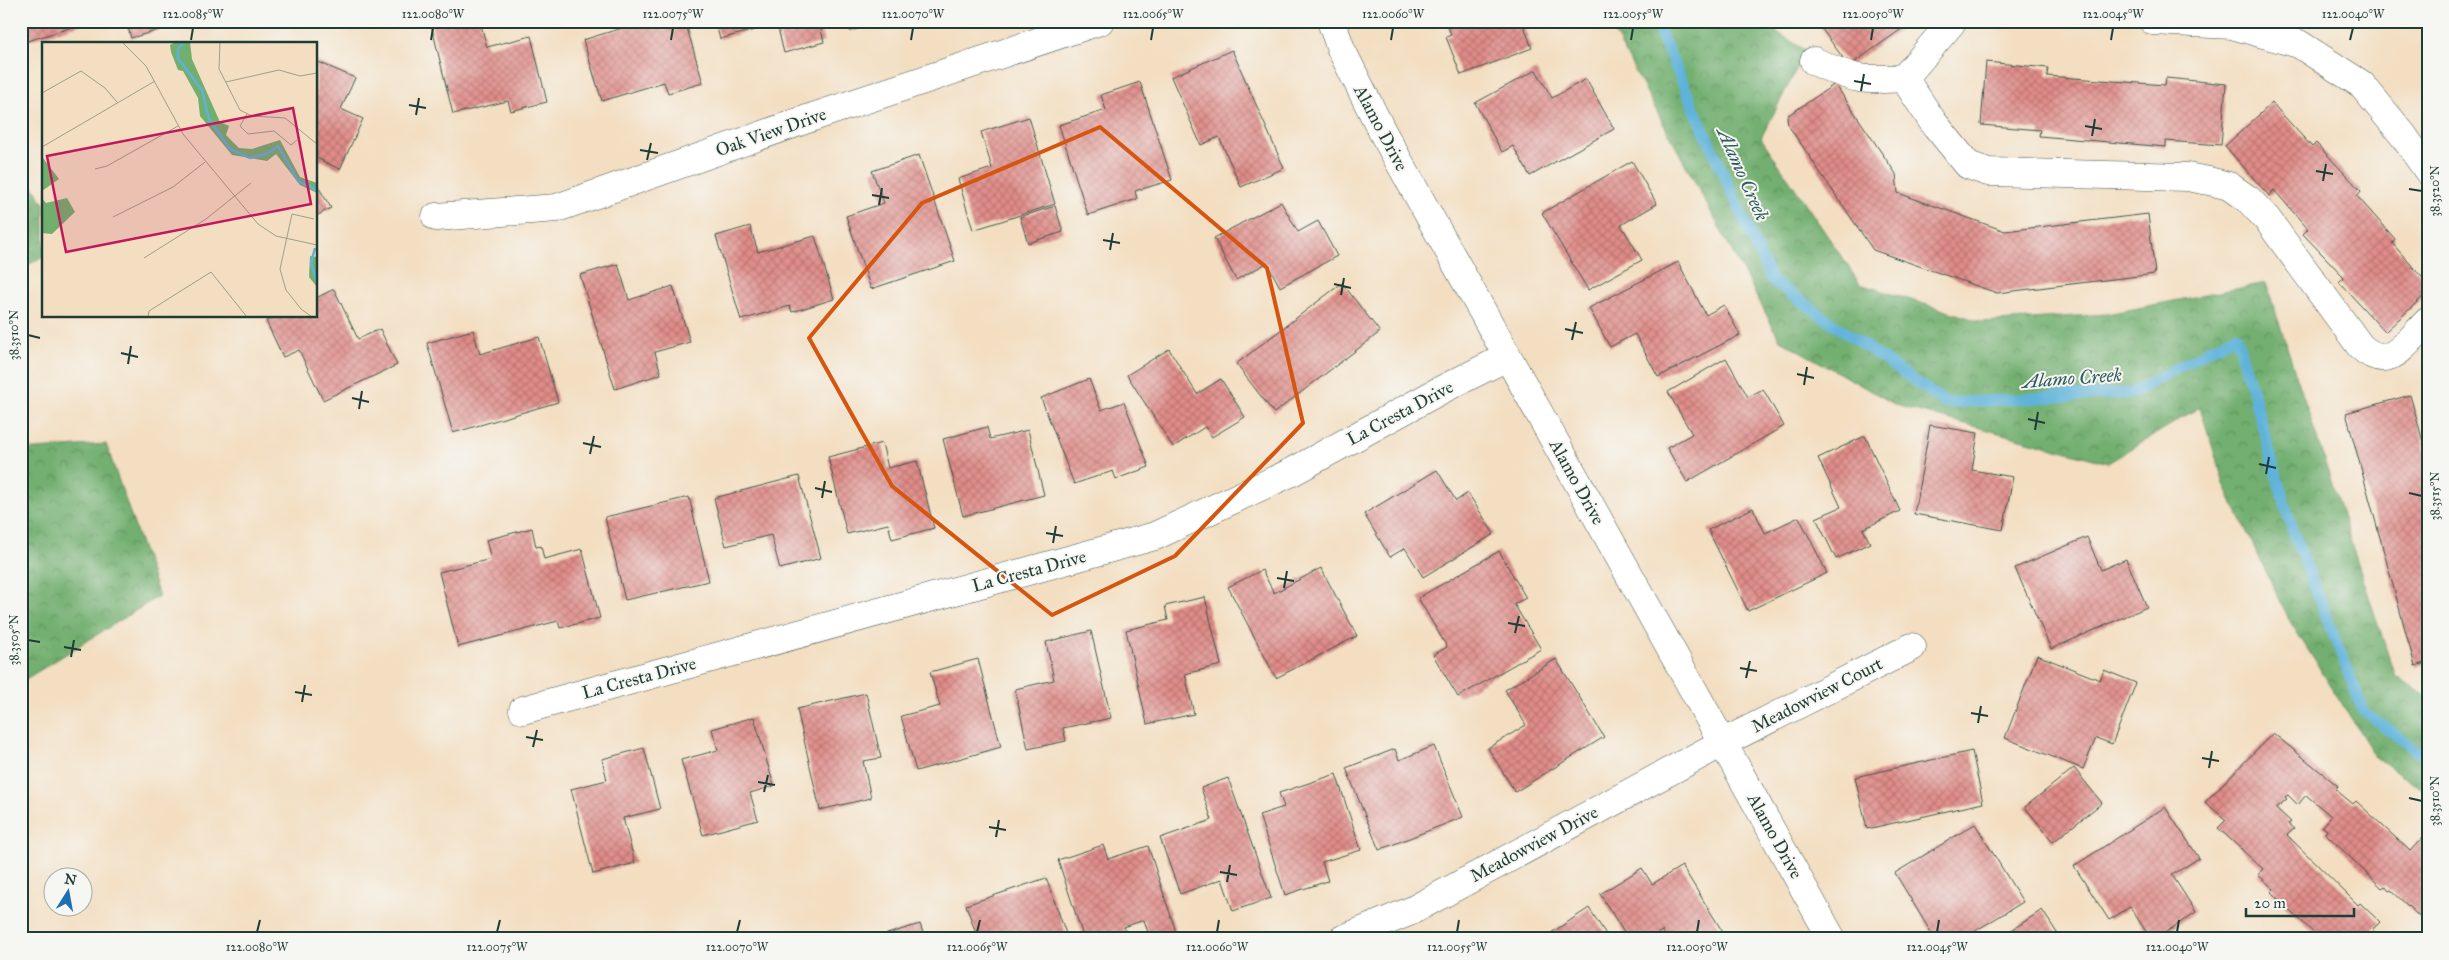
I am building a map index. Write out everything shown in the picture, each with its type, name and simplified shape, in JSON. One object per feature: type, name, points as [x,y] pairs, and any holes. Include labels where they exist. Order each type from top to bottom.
[{"type":"street","name":"Oak View Drive","points":[[436,217],[557,208],[813,117],[1100,21]]},
{"type":"street","name":"Alamo Drive","points":[[1331,21],[1341,49],[1382,131],[1506,357],[1832,939]]},
{"type":"street","points":[[1814,61],[1843,75],[1867,81],[1904,78],[1953,21]]},
{"type":"street","points":[[2153,21],[2232,25],[2299,44],[2361,84],[2403,135],[2428,171]]},
{"type":"street","points":[[1904,78],[1933,122],[1968,165],[1988,172],[2187,177],[2229,186],[2249,200],[2267,219],[2360,346],[2376,358],[2386,359],[2396,353],[2428,321]]},
{"type":"street","name":"La Cresta Drive","points":[[523,710],[1155,536],[1292,472],[1439,391],[1506,357]]},
{"type":"street","name":"Meadowview Court","points":[[1722,743],[1912,647]]},
{"type":"street","name":"Meadowview Drive","points":[[1343,939],[1411,911],[1722,743]]},
{"type":"highlighted area","points":[[1100,127],[1267,268],[1303,423],[1175,556],[1052,615],[892,486],[809,338],[922,203]]},
{"type":"green space","points":[[1608,21],[1760,21],[1806,51],[1761,138],[1860,284],[1982,322],[2107,314],[2266,283],[2395,676],[2428,698],[2428,794],[2375,756],[2291,623],[2225,487],[2200,407],[2108,463],[1896,405],[1780,340]]},
{"type":"green space","points":[[21,167],[42,201],[42,258],[21,268]]},
{"type":"green space","points":[[106,444],[159,596],[21,682],[21,450]]},
{"type":"building","points":[[21,21],[89,21],[89,22],[21,43]]},
{"type":"building","points":[[126,21],[180,21],[180,24],[131,38]]},
{"type":"building","points":[[440,21],[480,21],[487,47],[531,36],[547,102],[511,111],[508,101],[453,114],[431,24]]},
{"type":"building","points":[[645,21],[685,21],[703,83],[668,93],[664,82],[602,101],[583,40]]},
{"type":"building","points":[[715,21],[819,21],[824,42],[784,53],[777,24],[720,39]]},
{"type":"building","points":[[847,21],[884,21],[884,22],[850,31]]},
{"type":"building","points":[[1446,21],[1522,21],[1532,48],[1461,75],[1446,37],[1451,35]]},
{"type":"building","points":[[1816,21],[1913,21],[1849,66]]},
{"type":"building","points":[[1232,50],[1284,168],[1241,187],[1219,137],[1201,145],[1171,77]]},
{"type":"building","points":[[318,62],[355,78],[341,109],[363,119],[340,169],[318,159]]},
{"type":"building","points":[[1986,62],[2048,68],[2047,76],[2165,85],[2166,78],[2226,84],[2221,145],[2166,141],[2166,147],[2039,136],[2040,130],[1981,125]]},
{"type":"building","points":[[1536,70],[1552,98],[1586,79],[1614,129],[1530,176],[1513,146],[1502,152],[1475,103]]},
{"type":"building","points":[[1140,82],[1172,180],[1135,191],[1137,199],[1088,215],[1059,125],[1106,110],[1101,95]]},
{"type":"building","points":[[1835,84],[1896,174],[1898,193],[2005,231],[2148,214],[2155,274],[1997,293],[1873,250],[1788,125],[1787,116]]},
{"type":"building","points":[[2272,103],[2312,147],[2316,143],[2361,191],[2357,196],[2395,239],[2392,243],[2428,284],[2428,292],[2385,332],[2339,282],[2344,277],[2303,234],[2308,229],[2274,190],[2269,196],[2225,146]]},
{"type":"building","points":[[1029,117],[1055,204],[973,230],[958,179],[992,168],[981,132]]},
{"type":"building","points":[[919,155],[955,261],[871,289],[846,216],[884,203],[872,171]]},
{"type":"building","points":[[1632,161],[1657,204],[1621,225],[1642,260],[1588,290],[1542,213]]},
{"type":"building","points":[[318,186],[331,208],[318,215]]},
{"type":"building","points":[[1281,202],[1298,232],[1318,221],[1337,256],[1280,287],[1267,263],[1236,280],[1214,238]]},
{"type":"building","points":[[1055,206],[1063,232],[1028,243],[1020,217]]},
{"type":"building","points":[[750,226],[758,252],[815,236],[834,299],[792,312],[790,306],[741,320],[716,236]]},
{"type":"building","points":[[1678,262],[1706,315],[1724,305],[1740,335],[1658,377],[1635,334],[1610,347],[1589,308]]},
{"type":"building","points":[[618,264],[629,300],[673,286],[690,342],[655,352],[661,374],[615,389],[580,275]]},
{"type":"building","points":[[1342,283],[1380,332],[1274,413],[1236,364]]},
{"type":"building","points":[[334,289],[358,339],[380,329],[397,365],[323,400],[299,350],[283,357],[266,321],[273,318],[318,318],[318,297]]},
{"type":"building","points":[[473,330],[480,354],[539,337],[558,402],[453,433],[427,343]]},
{"type":"building","points":[[1169,349],[1197,394],[1221,379],[1245,417],[1212,437],[1205,427],[1173,447],[1127,375]]},
{"type":"building","points":[[1726,358],[1748,397],[1763,389],[1784,426],[1687,482],[1667,448],[1692,434],[1668,392]]},
{"type":"building","points":[[1089,379],[1101,410],[1124,402],[1149,467],[1116,479],[1113,471],[1074,484],[1041,398]]},
{"type":"building","points":[[2410,395],[2428,460],[2428,662],[2415,666],[2346,413]]},
{"type":"building","points":[[1930,425],[1978,433],[1972,470],[2013,477],[2003,530],[1914,514]]},
{"type":"building","points":[[987,427],[990,439],[1028,430],[1044,495],[963,516],[943,439]]},
{"type":"building","points":[[1865,436],[1900,511],[1863,529],[1870,543],[1836,559],[1816,518],[1841,507],[1818,458]]},
{"type":"building","points":[[882,443],[888,468],[917,461],[934,528],[892,539],[888,524],[847,534],[828,457]]},
{"type":"building","points":[[1437,470],[1456,501],[1468,493],[1494,534],[1423,577],[1405,548],[1390,557],[1364,514]]},
{"type":"building","points":[[799,476],[821,558],[780,569],[771,535],[726,546],[714,498]]},
{"type":"building","points":[[689,497],[709,581],[625,600],[605,517]]},
{"type":"building","points":[[1753,508],[1765,533],[1799,517],[1827,573],[1748,611],[1708,530]]},
{"type":"building","points":[[532,528],[536,547],[541,546],[544,559],[582,549],[600,618],[560,628],[558,621],[458,647],[439,572],[491,559],[486,540]]},
{"type":"building","points":[[2087,537],[2101,570],[2126,559],[2147,607],[2051,649],[2015,568]]},
{"type":"building","points":[[1499,551],[1526,598],[1514,604],[1541,649],[1458,697],[1433,655],[1447,647],[1418,598]]},
{"type":"building","points":[[1321,568],[1357,636],[1276,678],[1228,587],[1262,570],[1274,593]]},
{"type":"building","points":[[1205,597],[1221,665],[1185,674],[1194,714],[1147,724],[1126,630],[1168,620],[1165,606]]},
{"type":"building","points":[[1091,631],[1111,718],[1063,728],[1066,741],[1028,749],[1015,689],[1054,680],[1046,642]]},
{"type":"building","points":[[2037,655],[2100,680],[2104,670],[2136,683],[2112,744],[2096,738],[2083,769],[2005,738]]},
{"type":"building","points":[[978,659],[1001,747],[916,771],[901,716],[940,706],[930,672]]},
{"type":"building","points":[[1556,659],[1604,737],[1515,792],[1488,748],[1526,725],[1505,690]]},
{"type":"building","points":[[866,693],[881,758],[863,761],[871,798],[820,810],[797,709]]},
{"type":"building","points":[[754,717],[774,786],[750,793],[758,820],[703,835],[681,760],[718,750],[712,729]]},
{"type":"building","points":[[2273,733],[2338,786],[2335,789],[2353,804],[2356,801],[2410,851],[2423,837],[2428,841],[2428,925],[2391,890],[2389,891],[2385,886],[2382,888],[2325,833],[2327,830],[2322,826],[2331,816],[2306,795],[2298,805],[2288,795],[2285,797],[2287,799],[2276,808],[2291,822],[2288,824],[2294,829],[2287,835],[2358,905],[2360,903],[2380,922],[2372,930],[2382,939],[2320,939],[2271,892],[2274,889],[2258,875],[2263,869],[2218,828],[2226,820],[2205,802]]},
{"type":"building","points":[[1434,746],[1463,817],[1379,850],[1346,768],[1395,749],[1399,760]]},
{"type":"building","points":[[644,748],[660,809],[623,818],[635,863],[593,874],[571,789],[607,780],[602,759]]},
{"type":"building","points":[[1972,751],[1983,803],[1867,829],[1855,777]]},
{"type":"building","points":[[2074,768],[2102,803],[2053,842],[2025,807]]},
{"type":"building","points":[[1336,774],[1361,850],[1322,862],[1328,881],[1285,895],[1259,815],[1284,807],[1279,793]]},
{"type":"building","points":[[1228,778],[1271,898],[1233,911],[1222,879],[1180,894],[1160,838],[1212,820],[1201,788]]},
{"type":"building","points":[[2165,807],[2199,858],[2172,875],[2196,912],[2156,939],[2151,939],[2130,907],[2109,920],[2074,866]]},
{"type":"building","points":[[1975,824],[2023,902],[1962,939],[1935,939],[1895,873]]},
{"type":"building","points":[[1103,845],[1108,859],[1148,846],[1177,935],[1165,939],[1150,939],[1144,920],[1124,927],[1128,939],[1084,939],[1058,860]]},
{"type":"building","points":[[1682,866],[1724,934],[1716,939],[1667,939],[1662,931],[1649,939],[1628,939],[1600,894],[1642,868],[1652,884]]},
{"type":"building","points":[[1046,878],[1068,939],[978,939],[966,905]]},
{"type":"building","points":[[1589,908],[1609,939],[1542,939]]},
{"type":"building","points":[[2042,910],[2061,939],[1998,939]]},
{"type":"building","points":[[920,924],[925,939],[874,939],[874,938]]},
{"type":"waterway","name":"Alamo Creek","points":[[1655,21],[1771,280],[1946,403],[2132,393],[2236,335],[2292,529],[2363,710],[2428,760]]}]
